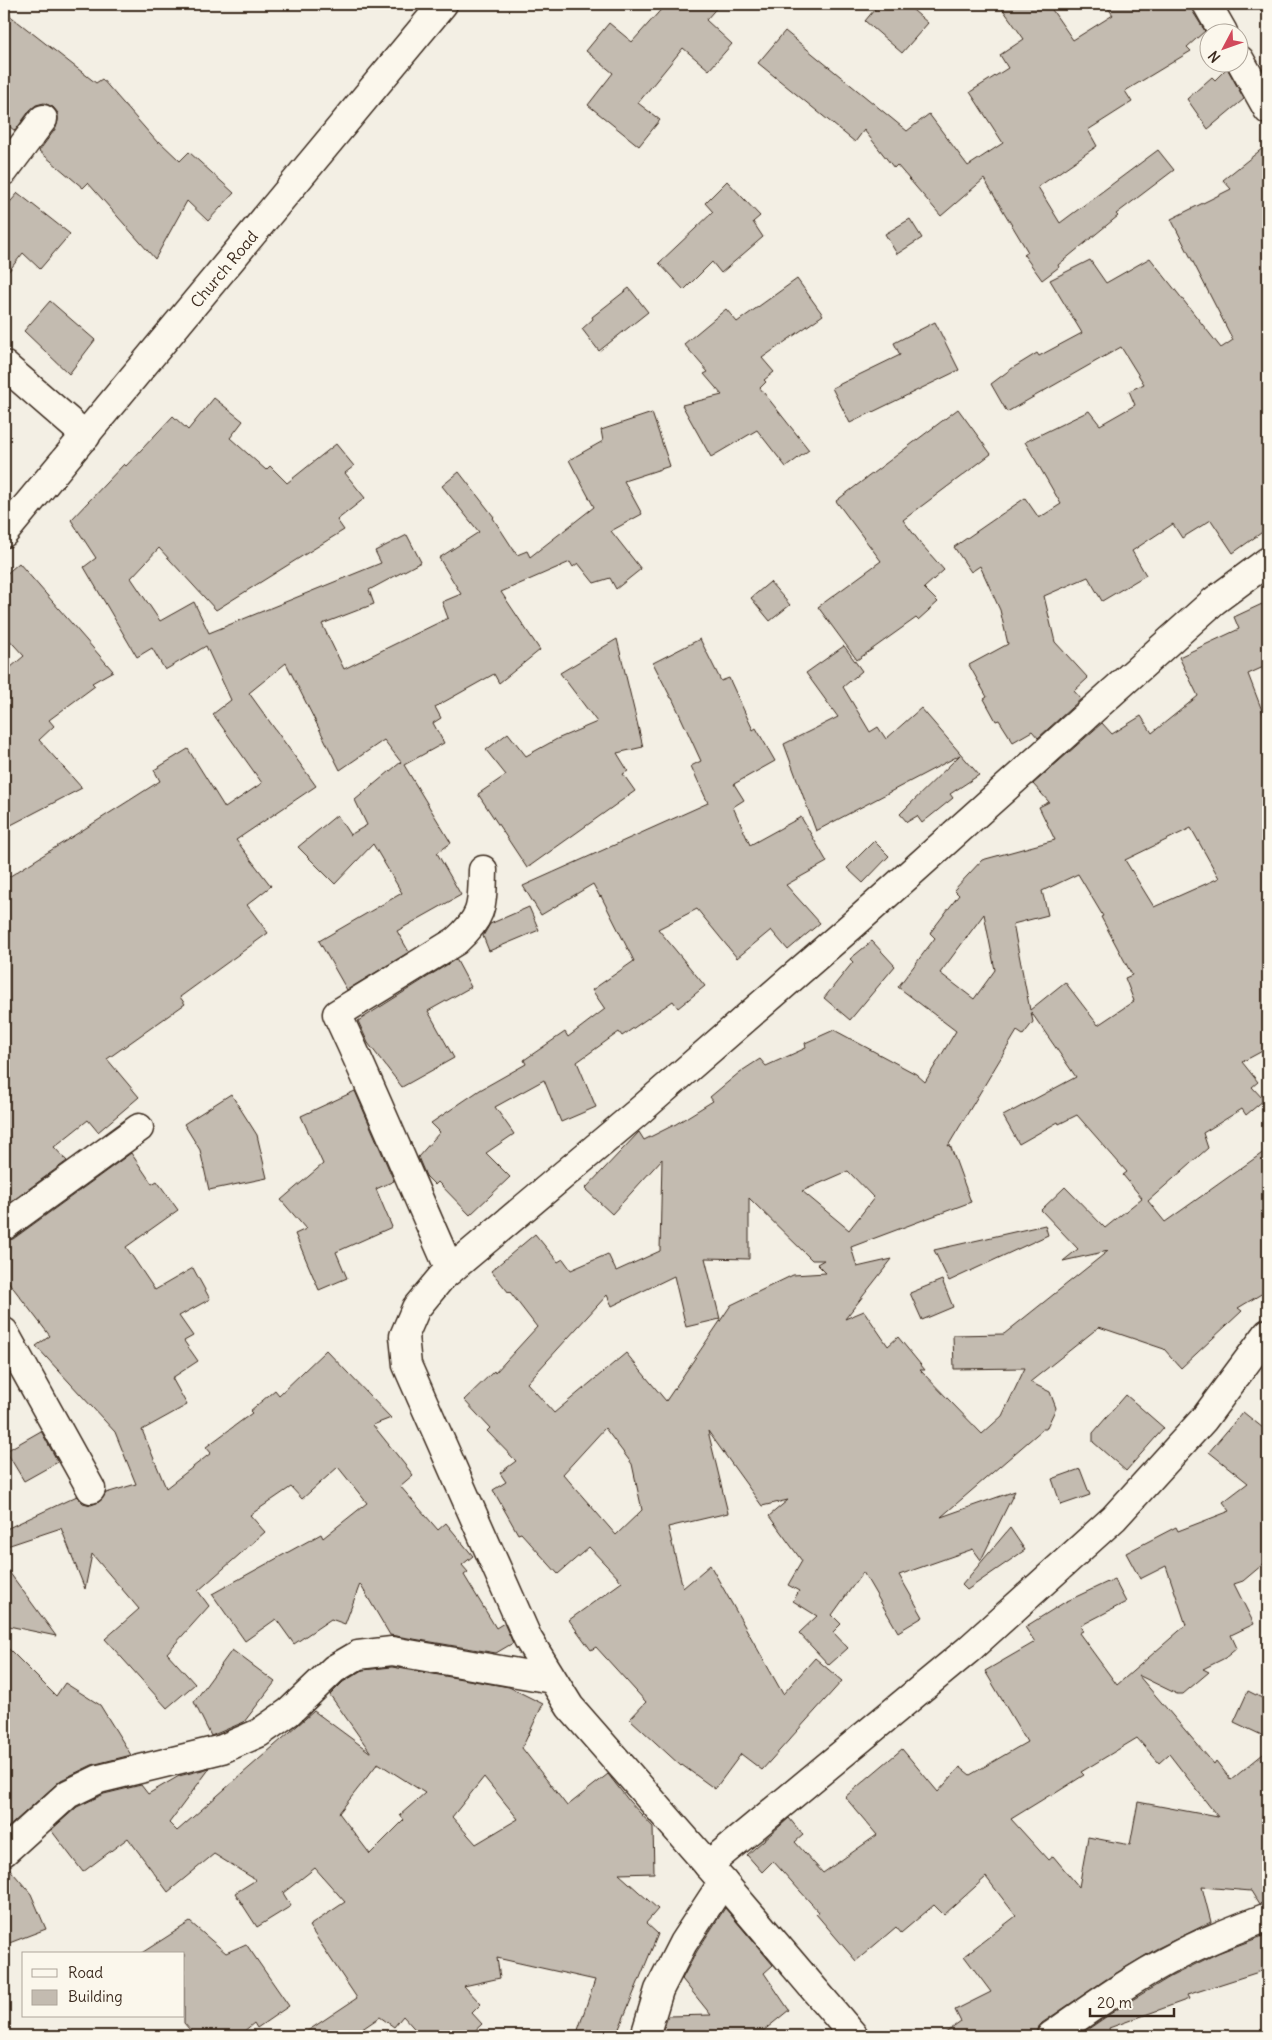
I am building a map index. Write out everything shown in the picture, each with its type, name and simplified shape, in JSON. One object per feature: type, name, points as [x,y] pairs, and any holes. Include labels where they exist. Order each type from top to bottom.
[{"type":"street","name":"Church Road","points":[[4,533],[443,4]]},
{"type":"street","points":[[1207,4],[1217,22]]},
{"type":"street","points":[[1247,72],[1268,110]]},
{"type":"street","points":[[4,171],[43,119]]},
{"type":"street","points":[[4,365],[86,436]]},
{"type":"street","points":[[854,2036],[570,1707],[528,1639],[407,1365],[404,1336],[416,1308],[441,1278],[636,1113],[848,929],[1214,601],[1268,561]]},
{"type":"street","points":[[450,1270],[375,1096],[337,1014],[456,941],[471,928],[482,906],[483,870]]},
{"type":"street","points":[[4,1226],[139,1128]]},
{"type":"street","points":[[4,1332],[91,1489]]},
{"type":"street","points":[[644,2036],[659,1990],[716,1874],[782,1802],[968,1650],[1114,1518],[1204,1419],[1268,1333]]},
{"type":"street","points":[[4,1852],[68,1794],[99,1779],[222,1749],[259,1733],[289,1712],[334,1669],[358,1655],[392,1651],[552,1678]]},
{"type":"street","points":[[1051,2036],[1146,1972],[1234,1930],[1268,1918]]},
{"type":"building","points":[[666,4],[720,4],[706,20],[732,44],[709,70],[683,48],[638,103],[660,120],[639,146],[588,105],[613,73],[586,51],[609,23],[632,42]]},
{"type":"building","points":[[879,4],[906,4],[928,23],[902,53],[865,21]]},
{"type":"building","points":[[999,4],[1048,4],[1073,40],[1113,15],[1105,4],[1191,4],[1193,12],[1200,23],[1200,35],[1187,47],[1191,51],[1125,91],[1132,102],[1088,130],[1097,146],[1038,187],[1060,223],[1158,150],[1174,170],[1116,214],[1118,216],[1042,280],[1024,255],[1028,252],[984,179],[941,216],[897,165],[894,168],[864,130],[855,142],[758,63],[785,31],[907,131],[929,114],[968,166],[1003,143],[970,92],[1008,68],[1000,55],[1024,39]]},
{"type":"building","points":[[4,11],[96,83],[102,79],[158,143],[159,141],[180,161],[189,152],[234,193],[208,221],[187,201],[155,259],[88,183],[83,188],[39,151],[56,128],[58,113],[53,107],[44,103],[36,105],[30,110],[15,131],[4,122]]},
{"type":"building","points":[[1223,72],[1229,72],[1244,99],[1208,129],[1187,99],[1212,77],[1215,80]]},
{"type":"building","points":[[1268,144],[1268,528],[1233,553],[1211,520],[1182,538],[1173,524],[1132,551],[1146,575],[1102,601],[1088,577],[1044,596],[1055,642],[1088,678],[1074,691],[1081,699],[1038,738],[1032,731],[1013,742],[999,720],[996,721],[984,699],[987,697],[969,665],[1008,644],[1000,610],[980,566],[971,572],[954,547],[1025,498],[1039,518],[1061,504],[1025,442],[1089,411],[1100,425],[1135,405],[1129,391],[1144,384],[1121,347],[1007,412],[991,384],[1037,353],[1039,356],[1082,333],[1050,280],[1090,260],[1106,283],[1150,258],[1221,348],[1233,340],[1171,219],[1231,189],[1223,180]]},
{"type":"building","points":[[727,181],[760,216],[753,222],[763,237],[721,273],[712,262],[684,290],[659,263],[713,212],[705,203]]},
{"type":"building","points":[[18,193],[70,234],[40,269],[23,253],[4,277],[4,209]]},
{"type":"building","points":[[910,219],[922,238],[897,254],[885,234]]},
{"type":"building","points":[[797,279],[823,315],[762,358],[774,372],[764,380],[766,382],[760,388],[809,450],[786,467],[757,430],[711,457],[682,405],[722,395],[704,374],[708,372],[684,344],[726,309],[737,322]]},
{"type":"building","points":[[629,288],[648,312],[599,351],[582,329],[593,319],[592,317]]},
{"type":"building","points":[[50,301],[95,340],[69,374],[24,331]]},
{"type":"building","points":[[935,322],[959,370],[850,423],[832,388],[900,355],[894,343]]},
{"type":"building","points":[[214,398],[243,421],[230,438],[266,470],[270,466],[287,483],[336,444],[354,466],[345,473],[365,498],[337,520],[344,530],[216,610],[159,548],[131,578],[160,621],[194,602],[209,633],[381,563],[375,551],[407,535],[421,562],[369,590],[374,604],[322,624],[344,669],[448,618],[442,602],[461,594],[439,558],[479,532],[442,486],[459,472],[494,517],[517,555],[527,551],[530,557],[594,507],[569,460],[603,441],[601,430],[652,413],[670,466],[624,481],[642,514],[611,531],[641,569],[616,589],[610,578],[594,583],[578,563],[573,567],[570,562],[501,592],[540,650],[499,683],[494,674],[435,707],[441,718],[433,723],[444,743],[404,765],[451,843],[437,853],[461,895],[397,931],[409,952],[347,990],[319,941],[402,893],[373,844],[335,884],[298,847],[337,815],[350,835],[367,825],[355,800],[401,762],[384,740],[340,770],[286,663],[249,693],[316,786],[236,840],[271,886],[247,905],[268,933],[180,997],[185,1004],[107,1059],[139,1097],[98,1132],[88,1120],[54,1147],[67,1161],[4,1207],[4,880],[160,781],[154,770],[188,749],[225,808],[262,783],[213,714],[231,700],[206,646],[165,670],[152,648],[137,657],[84,567],[96,558],[71,520],[173,416],[188,430]]},
{"type":"building","points":[[958,409],[991,454],[903,520],[944,570],[924,588],[938,602],[918,620],[916,618],[857,660],[818,607],[881,561],[836,501]]},
{"type":"building","points":[[19,563],[113,671],[92,683],[95,686],[49,720],[54,726],[39,740],[82,788],[11,825],[4,810],[4,673],[24,656],[4,634],[4,576]]},
{"type":"building","points":[[770,582],[790,605],[770,621],[751,598]]},
{"type":"building","points":[[1262,604],[1268,618],[1268,665],[1248,674],[1268,726],[1268,1048],[1242,1062],[1258,1082],[1252,1087],[1264,1100],[1246,1115],[1242,1109],[1203,1133],[1208,1148],[1148,1201],[1165,1222],[1268,1149],[1268,1290],[1238,1308],[1242,1311],[1181,1368],[1164,1349],[1099,1327],[1030,1382],[1050,1392],[1056,1408],[1046,1429],[1043,1429],[941,1517],[1015,1491],[981,1560],[973,1549],[899,1575],[923,1617],[898,1632],[863,1572],[832,1615],[841,1624],[833,1632],[848,1648],[829,1665],[799,1633],[817,1616],[793,1601],[799,1591],[788,1585],[802,1561],[769,1516],[788,1500],[762,1506],[708,1431],[728,1513],[668,1527],[683,1588],[710,1565],[783,1694],[815,1658],[842,1681],[762,1770],[741,1754],[715,1789],[681,1766],[630,1719],[646,1702],[596,1647],[591,1650],[569,1620],[622,1582],[589,1547],[558,1574],[521,1533],[518,1534],[493,1490],[506,1482],[500,1473],[516,1461],[487,1431],[490,1428],[464,1400],[494,1371],[495,1373],[537,1327],[491,1271],[535,1234],[558,1262],[563,1259],[571,1270],[608,1254],[616,1271],[660,1251],[662,1159],[612,1214],[585,1189],[639,1132],[644,1140],[676,1124],[713,1101],[710,1097],[740,1072],[760,1059],[766,1066],[806,1048],[805,1043],[834,1030],[916,1074],[925,1082],[956,1031],[898,987],[935,938],[930,933],[959,895],[954,890],[982,860],[1055,840],[1039,807],[1049,802],[1033,784],[1102,723],[1112,734],[1141,716],[1152,733],[1198,696],[1179,657],[1239,629],[1234,617]],"holes":[[[1191,828],[1219,878],[1154,907],[1125,860]],[[1078,874],[1103,916],[1101,917],[1132,975],[1125,978],[1134,1001],[1098,1025],[1065,982],[1030,1010],[1013,924],[1048,915],[1042,891]],[[984,914],[995,970],[974,999],[940,973]],[[1031,1012],[1076,1077],[1003,1116],[1019,1144],[1058,1122],[1059,1124],[1077,1115],[1127,1172],[1123,1175],[1142,1198],[1105,1228],[1065,1187],[1041,1210],[1078,1249],[1063,1261],[1108,1251],[1004,1334],[953,1335],[954,1369],[1025,1368],[1002,1416],[982,1434],[920,1370],[925,1370],[898,1337],[888,1346],[864,1311],[845,1319],[892,1259],[857,1267],[851,1247],[971,1202],[950,1145],[948,1146],[1017,1031],[1023,1035],[1033,1022]],[[848,1171],[874,1198],[849,1230],[802,1191]],[[749,1198],[812,1260],[824,1260],[817,1264],[826,1273],[793,1275],[731,1305],[666,1401],[626,1353],[554,1413],[527,1383],[607,1295],[612,1306],[674,1276],[686,1327],[720,1319],[705,1258],[749,1259]],[[605,1428],[632,1464],[642,1510],[616,1535],[563,1474]]]},
{"type":"building","points":[[617,639],[643,747],[617,753],[628,771],[623,774],[635,791],[527,868],[478,794],[506,775],[486,750],[508,733],[526,756],[557,739],[597,722],[560,673]]},
{"type":"building","points":[[700,639],[721,681],[729,678],[753,730],[756,728],[775,761],[734,784],[744,800],[733,807],[750,845],[801,817],[827,862],[786,885],[820,923],[788,950],[771,930],[737,958],[697,909],[658,929],[705,986],[678,1008],[673,1001],[622,1036],[619,1032],[577,1062],[596,1107],[561,1122],[544,1080],[495,1107],[514,1134],[486,1153],[510,1177],[470,1215],[438,1182],[435,1185],[426,1176],[418,1157],[440,1132],[431,1123],[480,1090],[526,1064],[524,1060],[565,1032],[568,1037],[605,1009],[592,990],[634,961],[593,884],[541,915],[523,886],[708,803],[691,766],[701,761],[672,698],[653,663]]},
{"type":"building","points":[[844,646],[862,671],[843,687],[870,732],[878,727],[886,739],[921,708],[979,775],[950,794],[953,798],[922,823],[917,816],[907,822],[900,814],[960,755],[816,831],[784,744],[838,717],[806,673]]},
{"type":"building","points":[[874,841],[889,856],[863,883],[847,868]]},
{"type":"building","points":[[529,907],[539,930],[489,951],[483,936],[490,924]]},
{"type":"building","points":[[872,941],[895,966],[850,1020],[824,998],[853,962],[850,959]]},
{"type":"building","points":[[456,959],[471,987],[428,1011],[454,1058],[402,1087],[368,1043],[358,1021]]},
{"type":"building","points":[[355,1091],[394,1181],[376,1189],[392,1227],[336,1252],[347,1278],[319,1290],[295,1234],[306,1229],[281,1200],[323,1164],[301,1116]]},
{"type":"building","points":[[231,1094],[257,1135],[267,1178],[209,1190],[200,1150],[184,1124]]},
{"type":"building","points":[[131,1153],[152,1184],[157,1181],[178,1210],[126,1247],[155,1290],[193,1268],[210,1299],[179,1316],[193,1336],[184,1341],[198,1361],[172,1378],[187,1405],[142,1430],[166,1488],[211,1453],[206,1447],[252,1413],[250,1411],[275,1390],[279,1395],[326,1350],[391,1418],[373,1425],[413,1475],[400,1486],[438,1530],[446,1523],[473,1556],[462,1565],[468,1572],[464,1575],[496,1628],[504,1623],[513,1643],[496,1653],[390,1635],[360,1584],[345,1624],[331,1619],[294,1644],[276,1619],[245,1641],[212,1594],[321,1534],[323,1538],[367,1503],[338,1467],[302,1499],[291,1487],[250,1515],[265,1532],[198,1591],[209,1606],[167,1653],[195,1684],[167,1708],[105,1639],[139,1609],[92,1554],[85,1589],[61,1528],[4,1547],[4,1530],[77,1496],[83,1503],[91,1505],[99,1502],[106,1493],[136,1484],[115,1432],[36,1346],[50,1336],[4,1276],[4,1241],[13,1239]]},
{"type":"building","points":[[1045,1225],[1048,1235],[949,1281],[934,1250]]},
{"type":"building","points":[[942,1280],[953,1307],[922,1320],[910,1293]]},
{"type":"building","points":[[1126,1395],[1164,1428],[1126,1471],[1093,1442],[1093,1433]]},
{"type":"building","points":[[1243,1412],[1268,1432],[1268,1560],[1243,1581],[1234,1584],[1254,1624],[1231,1635],[1237,1648],[1225,1658],[1203,1669],[1209,1672],[1183,1694],[1177,1694],[1138,1675],[1214,1764],[1216,1761],[1231,1780],[1268,1750],[1268,1902],[1259,1904],[1251,1891],[1202,1887],[1211,1922],[1156,1949],[1105,1980],[1042,2023],[1037,2029],[1036,2036],[941,2036],[961,2022],[955,2010],[991,1992],[964,1956],[1016,1916],[986,1877],[944,1915],[934,1905],[901,1933],[896,1927],[856,1961],[816,1914],[819,1912],[773,1861],[762,1872],[747,1855],[789,1818],[803,1835],[795,1842],[823,1873],[877,1835],[845,1797],[902,1749],[938,1792],[960,1767],[970,1775],[1027,1742],[985,1671],[1035,1642],[1025,1627],[1065,1602],[1114,1579],[1126,1602],[1080,1626],[1083,1631],[1079,1633],[1117,1685],[1186,1625],[1166,1566],[1140,1579],[1126,1553],[1176,1527],[1178,1531],[1230,1511],[1223,1502],[1248,1483],[1209,1452]],"holes":[[[1137,1738],[1159,1763],[1169,1754],[1218,1817],[1138,1802],[1130,1845],[1088,1837],[1079,1887],[1053,1856],[1048,1860],[1011,1819],[1084,1775],[1081,1772]]]},
{"type":"building","points":[[41,1431],[58,1462],[24,1481],[6,1451]]},
{"type":"building","points":[[1080,1469],[1090,1495],[1061,1505],[1052,1479]]},
{"type":"building","points":[[1010,1528],[1025,1550],[967,1590],[962,1585]]},
{"type":"building","points":[[4,1565],[56,1636],[4,1625]]},
{"type":"building","points":[[4,1644],[56,1696],[65,1683],[100,1705],[131,1755],[92,1765],[61,1780],[4,1831]]},
{"type":"building","points":[[232,1650],[275,1682],[244,1722],[211,1736],[194,1702]]},
{"type":"building","points":[[392,1667],[509,1687],[543,1704],[522,1748],[567,1806],[608,1774],[653,1827],[654,1873],[619,1874],[658,1909],[646,1923],[658,1934],[616,2036],[576,2036],[595,1980],[497,1958],[500,1978],[464,1986],[481,2004],[472,2013],[482,2024],[469,2036],[421,2036],[403,2016],[394,2027],[380,2017],[352,2036],[300,2036],[357,1998],[309,1926],[345,1902],[315,1868],[283,1893],[291,1906],[257,1927],[235,1893],[256,1880],[214,1854],[168,1892],[128,1838],[83,1872],[51,1830],[77,1807],[104,1794],[141,1785],[148,1794],[179,1776],[210,1768],[169,1823],[177,1831],[314,1711],[371,1753],[330,1695],[343,1682],[363,1670]],"holes":[[[378,1763],[425,1793],[400,1815],[404,1820],[370,1854],[339,1813]],[[484,1777],[518,1819],[476,1844],[452,1817]]]},
{"type":"building","points":[[1248,1691],[1268,1701],[1268,1738],[1234,1722]]},
{"type":"building","points":[[4,1867],[8,1867],[31,1894],[46,1929],[4,1945]]},
{"type":"building","points":[[725,1908],[773,1965],[764,1973],[789,2010],[757,2036],[661,2036],[668,2016],[711,2015],[682,1979],[697,1951]]},
{"type":"building","points":[[190,1922],[226,1953],[246,1944],[289,2006],[257,2028],[254,2023],[238,2036],[195,2036],[184,2023],[185,1952],[143,1952]]},
{"type":"building","points":[[1268,1934],[1268,1969],[1187,1995],[1189,1999],[1109,2028],[1111,2036],[1078,2036],[1122,2006],[1170,1977],[1218,1953]]}]
